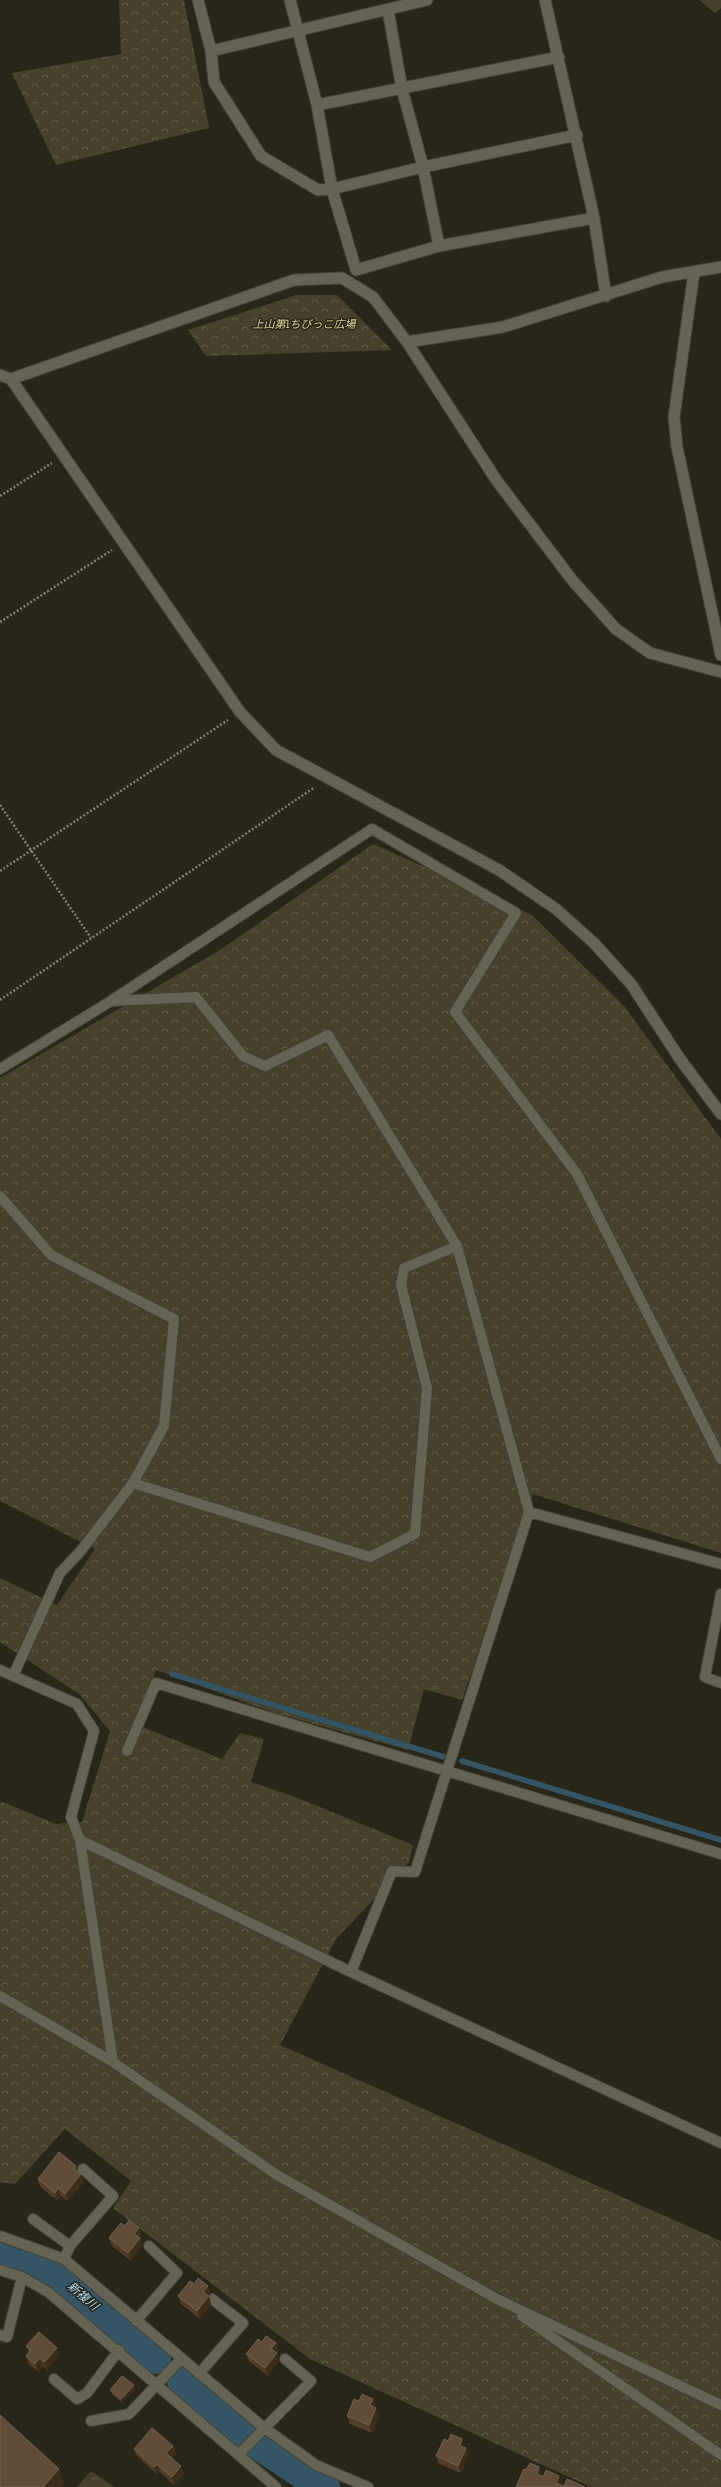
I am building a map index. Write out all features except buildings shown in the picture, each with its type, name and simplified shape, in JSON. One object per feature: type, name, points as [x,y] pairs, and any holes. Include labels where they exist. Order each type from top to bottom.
[{"type":"street","points":[[198,0],[211,51],[214,82],[261,156],[318,190],[332,189],[423,167],[577,135]]},
{"type":"street","points":[[290,0],[317,105],[332,189],[356,270],[439,246],[594,218]]},
{"type":"street","points":[[211,51],[427,0]]},
{"type":"street","points":[[545,0],[577,135],[594,218],[606,296]]},
{"type":"street","points":[[388,10],[402,89],[423,167],[439,246]]},
{"type":"street","points":[[317,105],[559,57]]},
{"type":"street","points":[[407,342],[503,327],[606,296],[662,277],[721,267]]},
{"type":"street","points":[[694,272],[674,418],[676,447],[721,655]]},
{"type":"street","points":[[11,379],[294,280],[342,278],[374,297],[407,342],[497,481],[573,581],[616,628],[650,653],[721,672]]},
{"type":"street","points":[[0,375],[11,379],[122,544],[240,712],[276,750],[327,779],[499,870],[556,909],[594,943],[631,984],[680,1059],[721,1114]]},
{"type":"lane","points":[[0,1069],[111,1001],[372,829],[516,914],[455,1012],[577,1174],[721,1459]]},
{"type":"lane","points":[[111,1001],[196,997],[242,1056],[265,1066],[328,1035],[457,1246],[529,1512],[446,1770],[415,1872],[392,1870],[351,1972]]},
{"type":"lane","points":[[0,1196],[51,1255],[174,1319],[164,1426],[133,1483],[79,1553],[60,1573],[13,1676]]},
{"type":"lane","points":[[133,1483],[370,1557],[415,1534],[427,1388],[401,1284],[404,1268],[457,1246]]},
{"type":"lane","points":[[529,1512],[721,1564]]},
{"type":"lane","points":[[721,1594],[704,1677],[721,1683]]},
{"type":"lane","points":[[0,1670],[76,1704],[94,1731],[71,1817],[80,1840],[112,2062]]},
{"type":"lane","points":[[126,1751],[156,1683],[721,1854]]},
{"type":"lane","points":[[80,1840],[351,1972],[721,2143]]},
{"type":"lane","points":[[0,1996],[112,2062],[277,2175],[497,2299],[721,2405]]},
{"type":"lane","points":[[64,2259],[70,2246],[113,2196],[83,2169]]},
{"type":"lane","points":[[32,2219],[70,2246]]},
{"type":"lane","points":[[0,2236],[64,2259],[263,2427],[316,2465],[368,2487]]},
{"type":"lane","points":[[136,2321],[177,2273],[149,2246]]},
{"type":"lane","points":[[0,2270],[22,2277],[48,2292],[118,2350],[276,2487]]},
{"type":"lane","points":[[0,2335],[7,2337],[22,2277]]},
{"type":"lane","points":[[199,2374],[242,2323],[212,2299]]},
{"type":"lane","points":[[497,2299],[721,2455]]},
{"type":"lane","points":[[54,2379],[76,2399],[87,2393],[118,2350]]},
{"type":"lane","points":[[92,2421],[129,2414],[181,2359]]},
{"type":"lane","points":[[239,2454],[263,2427],[311,2381],[285,2359]]},
{"type":"path","points":[[0,496],[63,456]]},
{"type":"path","points":[[0,622],[122,544]]},
{"type":"path","points":[[0,871],[240,712]]},
{"type":"path","points":[[0,1000],[327,779]]},
{"type":"path","points":[[0,805],[91,938]]},
{"type":"green space","points":[[119,0],[184,0],[209,128],[56,165],[12,73],[121,54]]},
{"type":"green space","points":[[699,0],[721,0],[721,8],[715,13]]},
{"type":"green space","name":"上山第1ちびっこ広場","points":[[297,295],[337,295],[392,350],[206,356],[188,330]]},
{"type":"green space","points":[[373,844],[532,915],[624,1006],[721,1139],[721,1553],[533,1494],[462,1700],[424,1689],[408,1750],[275,1713],[156,1670],[135,1724],[222,1759],[240,1733],[264,1739],[251,1782],[298,1798],[413,1845],[409,1862],[336,1939],[280,2045],[721,2241],[721,2487],[591,2487],[310,2359],[113,2208],[131,2181],[65,2129],[15,2184],[0,2182],[0,1801],[56,1824],[82,1822],[110,1731],[79,1694],[0,1642],[0,1578],[57,1605],[95,1549],[0,1501],[0,1078],[220,950]]},
{"type":"green space","points":[[91,2471],[114,2487],[77,2487]]},
{"type":"waterway","points":[[172,1674],[444,1757]]},
{"type":"waterway","points":[[462,1761],[721,1840]]},
{"type":"waterway","name":"新複川","points":[[0,2254],[50,2268],[155,2358]]},
{"type":"waterway","name":"新複川","points":[[183,2381],[243,2434]]},
{"type":"waterway","name":"新複川","points":[[259,2444],[324,2487]]}]
